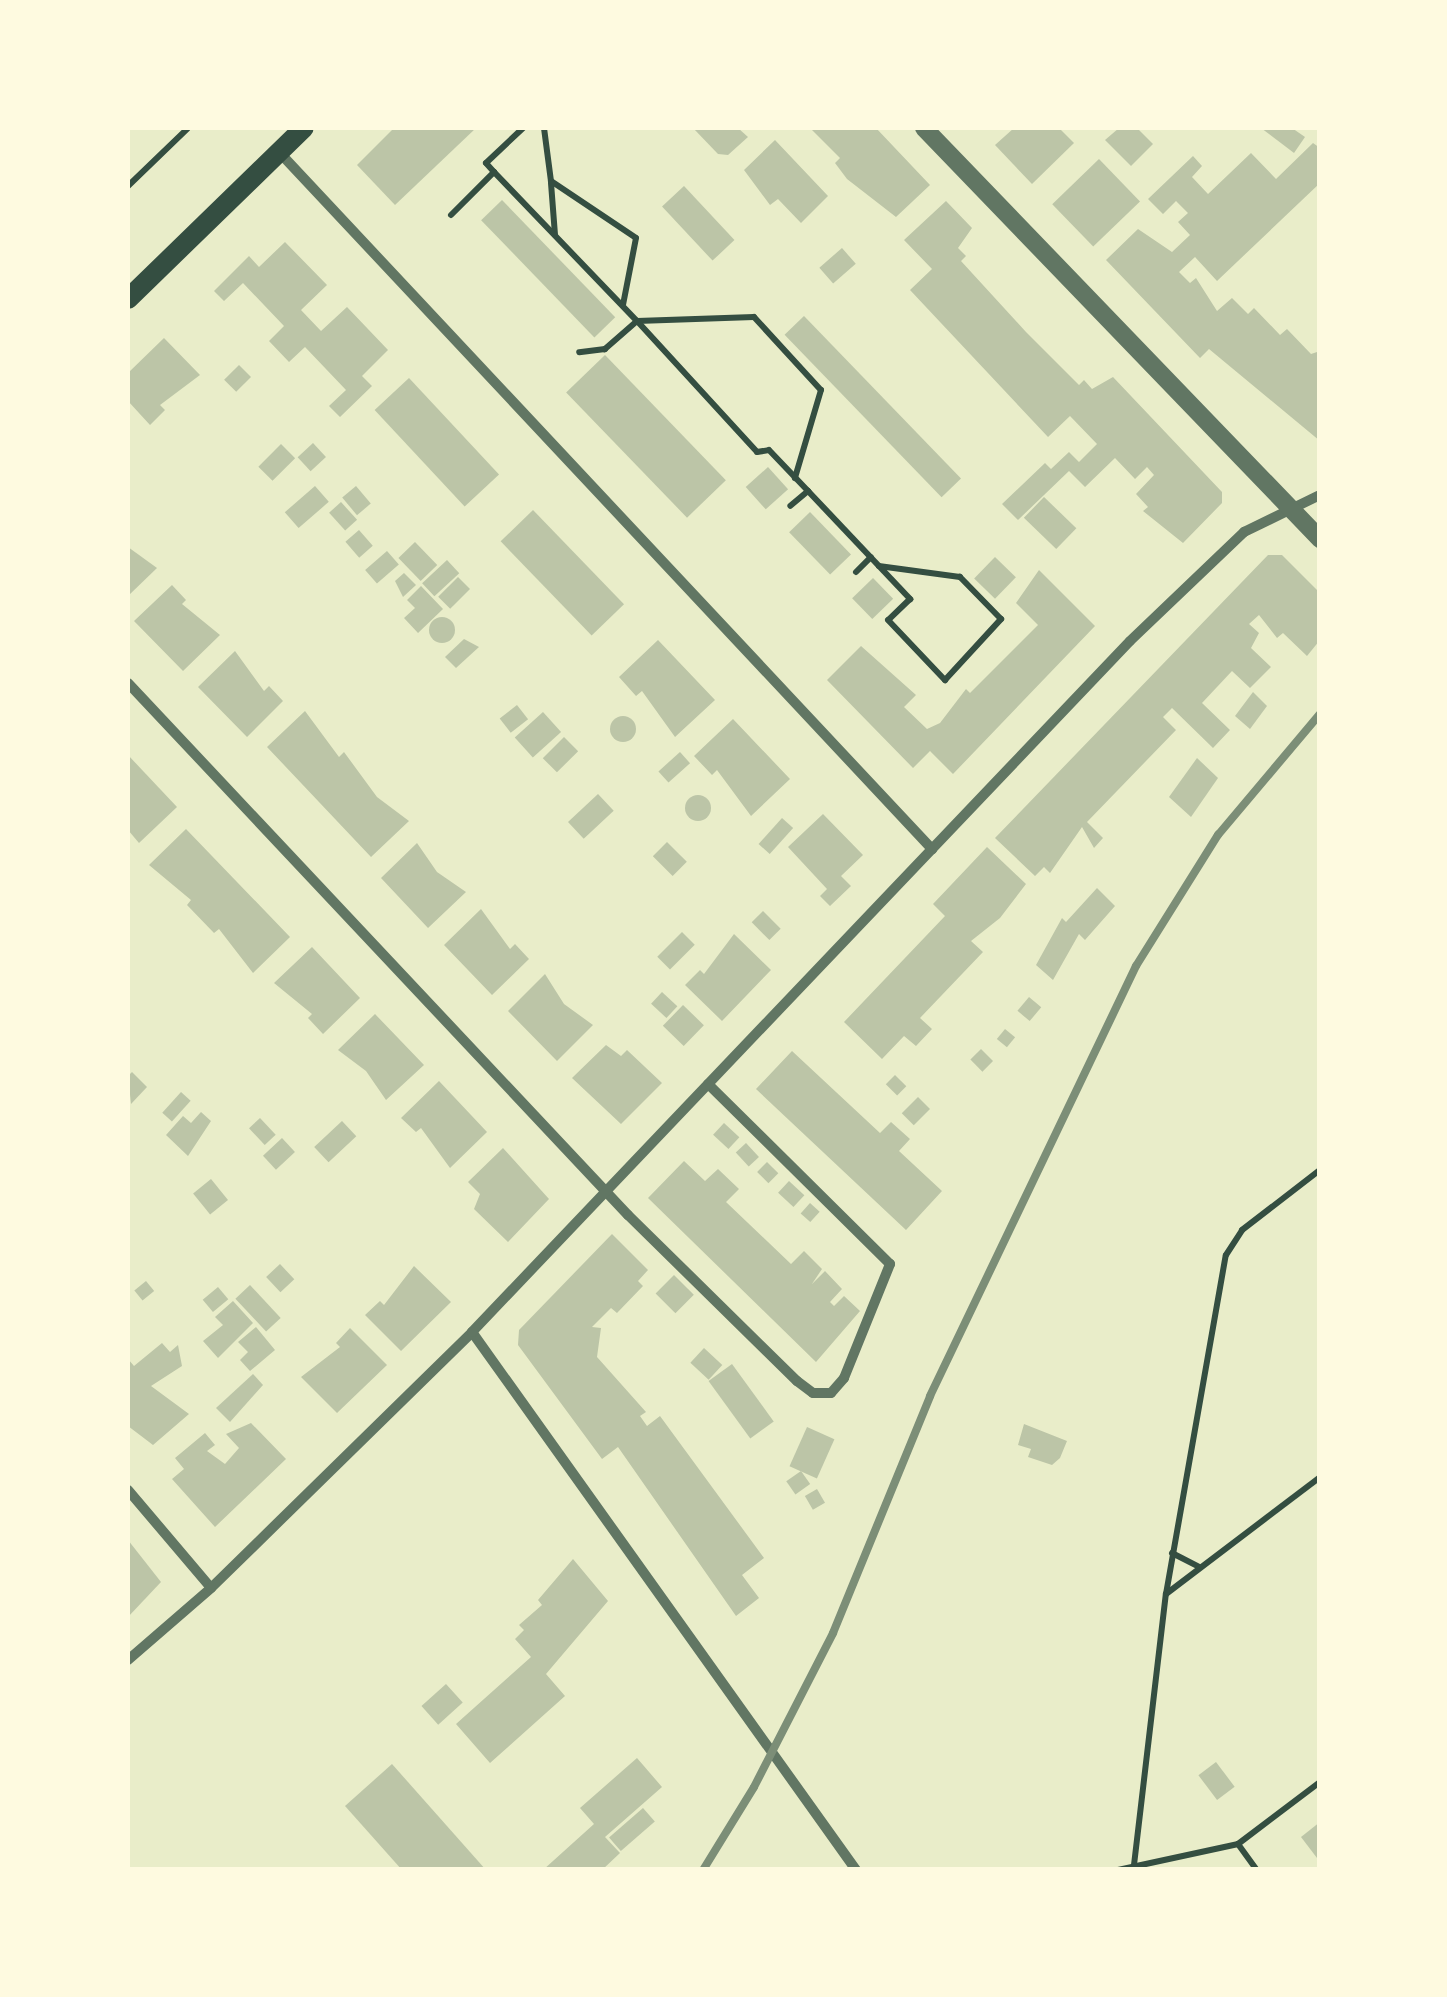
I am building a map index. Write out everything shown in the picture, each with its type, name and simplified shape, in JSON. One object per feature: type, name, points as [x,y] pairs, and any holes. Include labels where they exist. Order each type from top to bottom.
[{"type":"main road","points":[[128,299],[304,128]]},
{"type":"street","points":[[924,128],[1320,539]]},
{"type":"street","points":[[279,152],[932,848]]},
{"type":"street","points":[[128,1660],[210,1588],[472,1332],[932,848],[1212,562],[1244,532],[1320,495]]},
{"type":"street","points":[[128,683],[606,1188],[798,1381],[822,1396],[838,1387],[890,1264],[708,1084]]},
{"type":"street","points":[[472,1332],[856,1870]]},
{"type":"street","points":[[128,1490],[210,1588]]},
{"type":"path","points":[[128,186],[188,128]]},
{"type":"path","points":[[523,128],[486,164],[757,452],[769,450],[910,599],[888,620],[945,680],[1001,619],[960,577],[879,566]]},
{"type":"path","points":[[544,128],[555,237]]},
{"type":"path","points":[[451,216],[494,172]]},
{"type":"path","points":[[550,181],[636,238],[623,306]]},
{"type":"path","points":[[579,352],[605,348],[636,321],[754,318],[821,390],[795,478]]},
{"type":"path","points":[[790,506],[808,491]]},
{"type":"path","points":[[856,572],[871,558]]},
{"type":"path","points":[[1134,1865],[1172,1554],[1226,1255],[1242,1230],[1320,1170]]},
{"type":"path","points":[[1166,1594],[1320,1477]]},
{"type":"path","points":[[1172,1554],[1200,1567]]},
{"type":"path","points":[[1118,1870],[1238,1844],[1320,1782]]},
{"type":"path","points":[[1238,1844],[1257,1870]]},
{"type":"building","points":[[394,128],[476,128],[395,205],[357,165]]},
{"type":"building","points":[[693,128],[738,128],[748,137],[728,155],[718,154]]},
{"type":"building","points":[[810,128],[876,128],[930,185],[896,217],[847,179],[835,163],[840,158]]},
{"type":"building","points":[[1014,128],[1059,128],[1074,143],[1032,184],[995,145]]},
{"type":"building","points":[[1119,128],[1137,128],[1153,144],[1131,166],[1105,140]]},
{"type":"building","points":[[1261,128],[1292,128],[1305,137],[1294,153]]},
{"type":"building","points":[[775,140],[828,196],[801,223],[778,199],[770,205],[744,170]]},
{"type":"building","points":[[1313,143],[1320,148],[1320,183],[1217,281],[1195,257],[1179,272],[1190,283],[1196,278],[1217,311],[1232,298],[1248,314],[1254,308],[1280,335],[1287,329],[1311,354],[1320,351],[1320,441],[1209,349],[1200,358],[1106,260],[1138,229],[1172,252],[1190,235],[1178,222],[1188,213],[1176,201],[1163,214],[1148,199],[1193,156],[1202,166],[1192,177],[1208,194],[1251,153],[1276,179]]},
{"type":"building","points":[[1099,159],[1140,201],[1093,247],[1052,204]]},
{"type":"building","points":[[684,186],[734,240],[713,261],[662,206]]},
{"type":"building","points":[[502,200],[615,317],[594,337],[481,220]]},
{"type":"building","points":[[946,201],[972,228],[958,248],[966,256],[961,261],[1026,332],[1079,385],[1084,380],[1092,389],[1113,377],[1222,492],[1222,503],[1183,543],[1143,511],[1148,507],[1136,494],[1154,475],[1147,467],[1135,479],[1115,458],[1085,487],[1069,471],[1018,520],[1002,504],[1045,463],[1051,469],[1069,452],[1079,462],[1097,444],[1070,416],[1048,437],[910,290],[932,269],[904,240]]},
{"type":"building","points":[[285,242],[327,285],[301,310],[321,331],[347,307],[388,350],[362,376],[372,386],[340,417],[329,406],[346,390],[305,347],[289,362],[269,341],[284,326],[243,283],[224,301],[214,291],[249,256],[259,267]]},
{"type":"building","points":[[842,248],[856,264],[833,284],[819,268]]},
{"type":"building","points":[[804,316],[961,479],[942,497],[785,335]]},
{"type":"building","points":[[164,338],[200,375],[160,405],[165,410],[150,425],[128,401],[128,373]]},
{"type":"building","points":[[605,355],[726,480],[687,518],[566,393]]},
{"type":"building","points":[[239,365],[251,377],[236,392],[224,380]]},
{"type":"building","points":[[409,378],[499,475],[465,507],[375,410]]},
{"type":"building","points":[[313,443],[326,457],[311,471],[298,457]]},
{"type":"building","points":[[281,444],[295,458],[273,481],[258,467]]},
{"type":"building","points":[[768,467],[788,489],[766,509],[746,487]]},
{"type":"building","points":[[315,486],[329,502],[299,528],[285,512]]},
{"type":"building","points":[[356,486],[371,504],[357,515],[342,498]]},
{"type":"building","points":[[1044,497],[1076,528],[1056,549],[1024,518]]},
{"type":"building","points":[[341,502],[357,520],[345,531],[329,513]]},
{"type":"building","points":[[533,510],[624,604],[592,635],[501,541]]},
{"type":"building","points":[[810,512],[851,554],[830,575],[789,532]]},
{"type":"building","points":[[359,530],[373,546],[359,558],[345,542]]},
{"type":"building","points":[[415,542],[437,565],[421,581],[398,558]]},
{"type":"building","points":[[128,547],[157,568],[128,596]]},
{"type":"building","points":[[387,551],[399,565],[377,584],[365,570]]},
{"type":"building","points":[[1268,555],[1282,555],[1320,593],[1320,640],[1307,656],[1283,633],[1277,638],[1259,615],[1249,624],[1259,633],[1251,648],[1271,667],[1250,688],[1232,671],[1202,703],[1230,730],[1213,748],[1172,708],[1163,717],[1176,730],[1087,822],[1103,838],[1094,848],[1082,827],[1050,873],[1044,867],[1035,876],[995,838]]},
{"type":"building","points":[[995,557],[1016,577],[995,599],[974,579]]},
{"type":"building","points":[[447,560],[459,573],[434,596],[422,583]]},
{"type":"building","points":[[1039,570],[1095,626],[953,774],[930,751],[913,768],[827,680],[861,646],[916,695],[904,707],[927,729],[940,723],[966,689],[970,693],[1038,625],[1016,603]]},
{"type":"building","points":[[404,573],[416,585],[403,597],[395,581]]},
{"type":"building","points":[[458,577],[470,589],[450,609],[438,597]]},
{"type":"building","points":[[873,578],[893,599],[872,619],[852,598]]},
{"type":"building","points":[[172,585],[186,600],[182,604],[220,635],[183,671],[134,621]]},
{"type":"building","points":[[421,586],[443,609],[418,633],[404,618],[415,608],[407,600]]},
{"type":"building","points":[[442,617],[451,621],[455,630],[451,639],[442,643],[433,639],[429,630],[433,621]]},
{"type":"building","points":[[464,639],[479,647],[456,668],[445,657]]},
{"type":"building","points":[[658,640],[715,700],[675,737],[642,691],[636,696],[619,677]]},
{"type":"building","points":[[235,651],[264,691],[269,686],[283,701],[247,737],[198,687]]},
{"type":"building","points":[[1253,692],[1267,706],[1250,729],[1235,716]]},
{"type":"building","points":[[517,705],[528,719],[511,733],[500,719]]},
{"type":"building","points":[[305,711],[339,757],[344,752],[377,797],[409,821],[371,857],[267,747]]},
{"type":"building","points":[[543,712],[561,732],[533,757],[515,737]]},
{"type":"building","points":[[623,716],[632,720],[636,729],[632,738],[623,742],[614,738],[610,729],[614,720]]},
{"type":"building","points":[[733,719],[790,779],[751,816],[717,770],[712,775],[694,756]]},
{"type":"building","points":[[564,737],[578,751],[557,772],[543,758]]},
{"type":"building","points":[[680,752],[690,763],[668,783],[658,771]]},
{"type":"building","points":[[128,755],[177,807],[139,843],[128,830]]},
{"type":"building","points":[[1197,758],[1218,778],[1191,817],[1169,797]]},
{"type":"building","points":[[598,794],[614,811],[584,839],[568,822]]},
{"type":"building","points":[[698,795],[707,799],[711,808],[707,817],[698,821],[689,817],[685,808],[689,799]]},
{"type":"building","points":[[823,814],[863,855],[841,876],[851,886],[830,906],[820,896],[827,889],[788,847]]},
{"type":"building","points":[[782,818],[793,828],[770,854],[759,844]]},
{"type":"building","points":[[186,829],[290,937],[253,973],[219,929],[214,933],[187,905],[191,900],[149,865]]},
{"type":"building","points":[[667,842],[687,862],[673,876],[653,856]]},
{"type":"building","points":[[417,843],[437,872],[466,892],[428,928],[381,878]]},
{"type":"building","points":[[987,847],[1026,884],[1000,918],[971,941],[983,952],[920,1018],[932,1029],[916,1046],[904,1036],[882,1059],[844,1022],[945,916],[933,904]]},
{"type":"building","points":[[1097,888],[1115,906],[1085,940],[1079,934],[1053,980],[1036,965],[1062,918],[1066,922]]},
{"type":"building","points":[[481,909],[510,949],[515,944],[529,959],[492,995],[444,945]]},
{"type":"building","points":[[763,911],[781,929],[769,940],[752,922]]},
{"type":"building","points":[[682,932],[695,945],[670,969],[657,957]]},
{"type":"building","points":[[734,934],[771,970],[722,1021],[685,985],[700,970],[704,974]]},
{"type":"building","points":[[312,947],[360,998],[323,1034],[308,1018],[312,1014],[274,983]]},
{"type":"building","points":[[545,974],[564,1004],[593,1025],[557,1061],[508,1011]]},
{"type":"building","points":[[662,992],[677,1006],[666,1018],[651,1004]]},
{"type":"building","points":[[1029,997],[1041,1007],[1030,1021],[1017,1011]]},
{"type":"building","points":[[683,1005],[704,1025],[684,1046],[663,1026]]},
{"type":"building","points":[[375,1014],[424,1065],[386,1100],[366,1071],[338,1050]]},
{"type":"building","points":[[1005,1029],[1015,1037],[1007,1047],[997,1039]]},
{"type":"building","points":[[606,1045],[621,1056],[627,1050],[662,1083],[621,1124],[572,1078]]},
{"type":"building","points":[[981,1049],[993,1061],[982,1072],[970,1060]]},
{"type":"building","points":[[792,1051],[880,1133],[891,1122],[910,1139],[899,1151],[942,1191],[906,1230],[756,1089]]},
{"type":"building","points":[[132,1072],[147,1087],[131,1104],[128,1076]]},
{"type":"building","points":[[895,1075],[906,1086],[897,1096],[886,1084]]},
{"type":"building","points":[[439,1081],[487,1132],[450,1168],[421,1128],[416,1132],[401,1118]]},
{"type":"building","points":[[181,1092],[191,1101],[172,1122],[162,1113]]},
{"type":"building","points":[[918,1097],[930,1109],[914,1125],[902,1113]]},
{"type":"building","points":[[201,1112],[211,1121],[188,1156],[166,1135],[183,1116],[191,1123]]},
{"type":"building","points":[[260,1118],[276,1135],[265,1145],[249,1128]]},
{"type":"building","points":[[342,1121],[356,1136],[329,1162],[314,1147]]},
{"type":"building","points":[[724,1123],[739,1137],[728,1149],[713,1135]]},
{"type":"building","points":[[282,1138],[295,1152],[276,1170],[263,1156]]},
{"type":"building","points":[[746,1143],[759,1157],[749,1166],[736,1153]]},
{"type":"building","points":[[503,1148],[549,1199],[508,1242],[474,1209],[480,1194],[468,1182]]},
{"type":"building","points":[[684,1161],[705,1181],[718,1169],[739,1189],[726,1202],[791,1264],[804,1251],[822,1269],[812,1284],[825,1271],[842,1289],[830,1302],[834,1306],[844,1296],[860,1311],[816,1362],[648,1198]]},
{"type":"building","points":[[767,1162],[778,1173],[768,1183],[757,1172]]},
{"type":"building","points":[[211,1179],[228,1200],[210,1214],[193,1193]]},
{"type":"building","points":[[789,1181],[804,1195],[793,1207],[778,1193]]},
{"type":"building","points":[[810,1203],[820,1212],[810,1222],[801,1213]]},
{"type":"building","points":[[612,1234],[648,1270],[638,1281],[643,1286],[617,1313],[611,1308],[592,1327],[601,1328],[597,1357],[646,1412],[640,1416],[647,1426],[660,1416],[764,1558],[742,1575],[759,1598],[736,1616],[618,1447],[602,1459],[518,1345],[519,1330]]},
{"type":"building","points":[[280,1264],[294,1279],[280,1292],[266,1277]]},
{"type":"building","points":[[414,1266],[451,1302],[401,1351],[365,1315],[380,1301],[384,1305]]},
{"type":"building","points":[[674,1275],[694,1295],[675,1313],[656,1293]]},
{"type":"building","points":[[146,1281],[154,1291],[143,1301],[134,1290]]},
{"type":"building","points":[[250,1285],[281,1318],[266,1332],[235,1299]]},
{"type":"building","points":[[218,1287],[228,1299],[213,1312],[203,1300]]},
{"type":"building","points":[[233,1301],[253,1323],[218,1358],[203,1341],[223,1325],[215,1317]]},
{"type":"building","points":[[256,1327],[275,1350],[250,1371],[240,1360],[248,1352],[238,1342]]},
{"type":"building","points":[[350,1328],[387,1365],[337,1413],[301,1377],[340,1347],[336,1343]]},
{"type":"building","points":[[162,1343],[170,1352],[178,1345],[182,1366],[151,1386],[189,1414],[153,1445],[128,1426],[128,1359],[134,1366]]},
{"type":"building","points":[[704,1348],[722,1365],[709,1380],[690,1363]]},
{"type":"building","points":[[732,1364],[774,1421],[750,1438],[709,1381]]},
{"type":"building","points":[[253,1374],[263,1385],[230,1422],[216,1408]]},
{"type":"building","points":[[251,1423],[286,1459],[215,1527],[172,1479],[184,1469],[175,1458],[205,1433],[215,1445],[207,1451],[225,1464],[239,1448],[226,1434]]},
{"type":"building","points":[[1024,1424],[1067,1441],[1060,1458],[1052,1465],[1028,1457],[1031,1449],[1018,1445]]},
{"type":"building","points":[[807,1427],[834,1439],[817,1478],[790,1466]]},
{"type":"building","points":[[801,1471],[810,1484],[795,1494],[786,1481]]},
{"type":"building","points":[[817,1489],[825,1503],[813,1510],[805,1496]]},
{"type":"building","points":[[128,1540],[161,1582],[128,1617]]},
{"type":"building","points":[[573,1559],[608,1601],[546,1674],[565,1696],[490,1763],[456,1724],[531,1657],[515,1639],[524,1630],[519,1625],[542,1605],[538,1600]]},
{"type":"building","points":[[446,1684],[463,1703],[438,1725],[421,1706]]},
{"type":"building","points":[[637,1758],[662,1787],[605,1837],[620,1853],[602,1870],[543,1870],[594,1824],[580,1808]]},
{"type":"building","points":[[1216,1762],[1235,1787],[1217,1800],[1198,1775]]},
{"type":"building","points":[[392,1764],[486,1870],[402,1870],[345,1806]]},
{"type":"building","points":[[643,1808],[655,1822],[621,1851],[609,1838]]},
{"type":"building","points":[[1320,1822],[1320,1856],[1317,1858],[1301,1837]]},
{"type":"railway","points":[[703,1870],[754,1787],[833,1633],[930,1396],[1136,966],[1218,835],[1320,714]]}]
